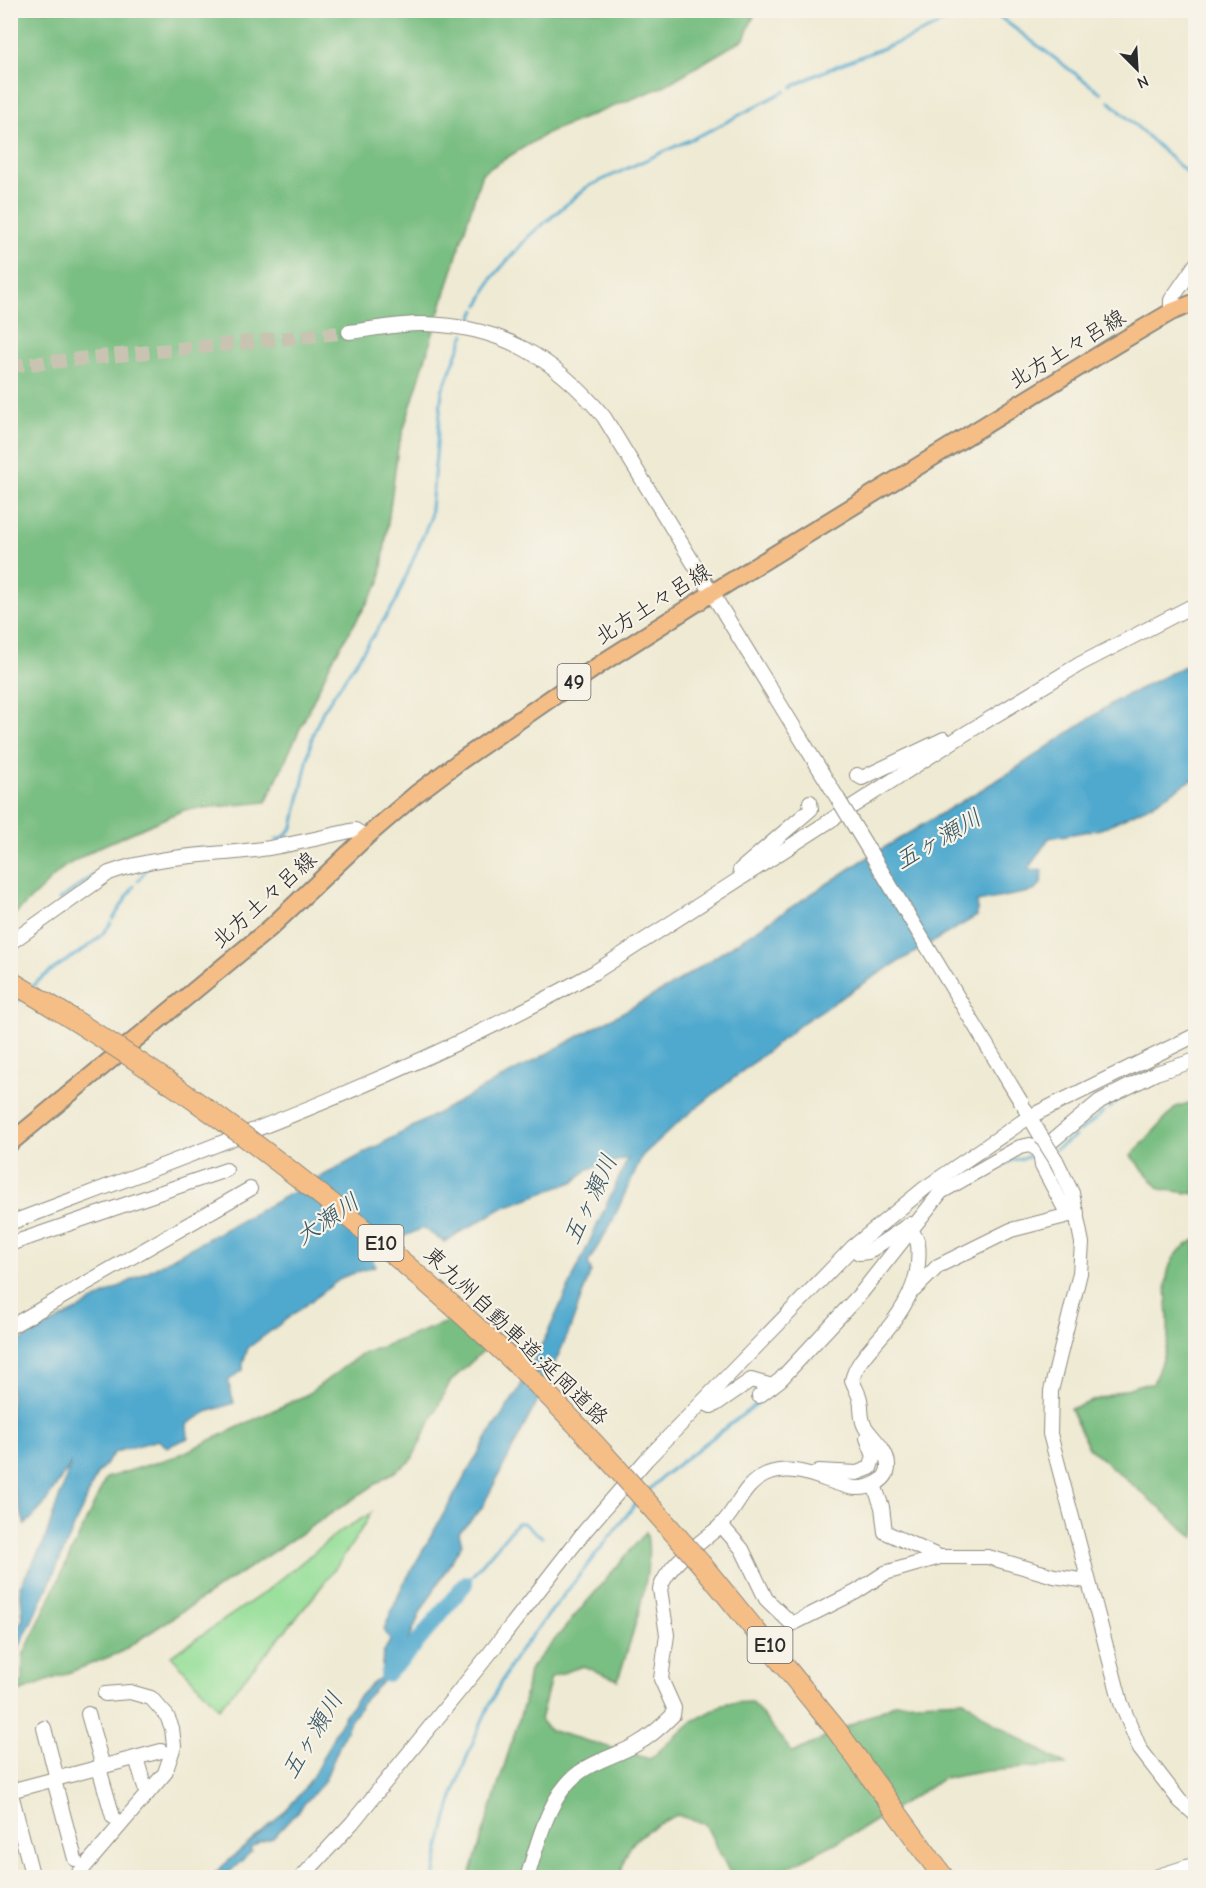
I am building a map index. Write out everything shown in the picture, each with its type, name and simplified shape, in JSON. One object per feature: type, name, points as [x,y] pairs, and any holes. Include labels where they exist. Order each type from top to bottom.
[{"type":"highway","name":"東九州自動車道;延岡道路","points":[[10,981],[99,1035],[198,1102],[400,1258],[509,1358],[614,1466],[702,1564],[835,1728],[944,1878]]},
{"type":"highway","points":[[835,1728],[956,1878]]},
{"type":"highway","name":"東九州自動車道;延岡道路","points":[[880,1790],[934,1878]]},
{"type":"main road","name":"北方土々呂線","points":[[10,1143],[270,928],[366,837],[416,794],[530,711],[712,593],[1171,312],[1196,302]]},
{"type":"street","points":[[1171,312],[1171,300],[1196,264]]},
{"type":"street","points":[[349,332],[421,324],[480,330],[518,345],[548,362],[580,388],[604,417],[838,799],[1029,1117],[1041,1144],[1056,1161],[1072,1193],[1072,1214]]},
{"type":"street","points":[[10,1223],[310,1108],[464,1042],[595,972],[963,735],[1080,664],[1196,604]]},
{"type":"street","points":[[857,775],[862,778],[949,736],[963,735]]},
{"type":"street","points":[[738,880],[739,871],[811,809],[810,802]]},
{"type":"street","points":[[10,943],[109,873],[125,867],[171,857],[257,850],[355,830],[366,837]]},
{"type":"street","points":[[301,1878],[352,1823],[423,1737],[584,1532],[647,1459],[853,1247],[925,1188],[1029,1117],[1196,1035]]},
{"type":"street","points":[[759,1396],[772,1386],[862,1293],[941,1192],[1020,1147],[1041,1144],[1100,1101],[1156,1073],[1196,1060]]},
{"type":"street","points":[[1041,1144],[1042,1166],[1072,1214],[1082,1243],[1080,1273],[1051,1392],[1050,1434],[1120,1703],[1140,1749],[1180,1801],[1196,1815]]},
{"type":"street","points":[[10,1244],[226,1170]]},
{"type":"street","points":[[10,1327],[250,1189]]},
{"type":"street","points":[[912,1291],[919,1287],[938,1266],[985,1242],[1021,1225],[1072,1214]]},
{"type":"street","points":[[853,1247],[859,1252],[868,1252],[913,1225]]},
{"type":"street","points":[[527,1878],[550,1812],[562,1792],[578,1773],[614,1752],[636,1745],[673,1715],[674,1708],[661,1678],[667,1635],[660,1589],[683,1558],[721,1525],[741,1495],[758,1479],[776,1471],[857,1473],[870,1468],[873,1463],[874,1450],[864,1434],[860,1416],[860,1397],[852,1380],[854,1371],[892,1324],[912,1291],[916,1276],[919,1241],[913,1225]]},
{"type":"street","points":[[703,1402],[711,1406],[716,1404],[751,1380],[772,1386]]},
{"type":"street","points":[[796,1472],[824,1477],[853,1488],[874,1485],[886,1474],[888,1463],[881,1446],[860,1416]]},
{"type":"street","points":[[874,1485],[882,1507],[885,1532],[940,1557]]},
{"type":"street","points":[[721,1525],[742,1549],[766,1599],[792,1624],[878,1580],[885,1573],[940,1557],[988,1557],[1054,1576],[1087,1581]]},
{"type":"street","points":[[75,1878],[165,1773],[174,1746],[172,1728],[160,1706],[151,1698],[130,1692],[105,1694]]},
{"type":"street","points":[[88,1714],[113,1817]]},
{"type":"street","points":[[44,1728],[75,1859]]},
{"type":"street","points":[[33,1878],[11,1791],[161,1751]]},
{"type":"street","points":[[136,1758],[147,1794]]},
{"type":"street","points":[[1152,1878],[1196,1864]]},
{"type":"green space","points":[[11,11],[756,11],[744,39],[662,87],[549,132],[482,173],[398,448],[380,582],[331,662],[266,802],[184,810],[97,848],[64,867],[11,918]]},
{"type":"green space","points":[[1195,1101],[1195,1194],[1160,1189],[1131,1156],[1176,1107]]},
{"type":"green space","points":[[1195,1240],[1195,1538],[1089,1448],[1070,1409],[1138,1385],[1153,1384],[1167,1344],[1166,1286],[1168,1273],[1172,1261],[1181,1250]]},
{"type":"green space","points":[[452,1320],[483,1351],[450,1382],[411,1461],[119,1653],[11,1695],[11,1685],[23,1682],[23,1656],[106,1478],[177,1456],[308,1394],[360,1355]]},
{"type":"green space","points":[[371,1513],[319,1590],[219,1708],[171,1656],[265,1592],[339,1532]]},
{"type":"green space","points":[[646,1532],[648,1565],[645,1585],[635,1627],[618,1680],[583,1666],[551,1677],[540,1720],[549,1730],[650,1759],[693,1721],[727,1703],[752,1702],[793,1753],[896,1703],[964,1700],[995,1724],[1066,1765],[986,1771],[942,1779],[860,1830],[787,1868],[745,1877],[732,1877],[705,1824],[677,1815],[638,1837],[627,1853],[621,1877],[469,1878],[524,1703],[529,1670]]},
{"type":"water","points":[[1195,661],[1195,778],[1149,806],[1101,829],[1049,838],[1028,869],[1043,871],[1041,884],[1034,891],[977,902],[977,916],[886,969],[805,1021],[680,1121],[642,1156],[612,1222],[588,1263],[591,1271],[568,1334],[537,1402],[481,1509],[459,1533],[462,1544],[421,1611],[405,1649],[388,1676],[365,1699],[350,1721],[324,1782],[273,1838],[259,1842],[250,1849],[252,1851],[224,1877],[202,1877],[213,1875],[288,1808],[309,1782],[346,1713],[355,1701],[381,1677],[383,1653],[390,1641],[384,1629],[403,1585],[491,1431],[518,1391],[548,1332],[628,1158],[588,1169],[575,1181],[502,1208],[444,1242],[423,1228],[370,1251],[375,1266],[343,1277],[248,1348],[243,1370],[228,1381],[234,1403],[207,1412],[187,1424],[188,1438],[167,1447],[158,1440],[115,1452],[96,1476],[49,1585],[12,1662],[16,1676],[11,1678],[10,1639],[23,1619],[20,1586],[44,1542],[71,1463],[43,1506],[25,1525],[11,1482],[11,1346],[669,987],[862,861],[1009,773],[1117,700]]},
{"type":"waterway","points":[[942,23],[965,10]]},
{"type":"waterway","points":[[993,12],[1101,93]]},
{"type":"waterway","points":[[792,87],[827,70],[938,25]]},
{"type":"waterway","points":[[479,305],[492,278],[529,236],[587,187],[713,129],[785,91]]},
{"type":"waterway","points":[[1109,101],[1196,181]]},
{"type":"waterway","points":[[469,325],[476,310]]},
{"type":"waterway","points":[[276,840],[284,837],[293,827],[313,734],[323,711],[395,603],[430,519],[442,391],[465,334]]},
{"type":"waterway","points":[[108,867],[148,854],[201,848]]},
{"type":"waterway","points":[[138,881],[148,867]]},
{"type":"waterway","points":[[59,900],[102,870]]},
{"type":"waterway","points":[[113,919],[134,886]]},
{"type":"waterway","points":[[32,987],[41,978],[94,942],[111,923]]},
{"type":"waterway","points":[[10,1008],[23,996]]},
{"type":"waterway","points":[[1109,1108],[1122,1097]]},
{"type":"waterway","points":[[1079,1132],[1104,1112]]},
{"type":"waterway","points":[[1056,1149],[1075,1136]]},
{"type":"waterway","points":[[994,1170],[1013,1160],[1032,1156]]},
{"type":"waterway","points":[[648,1491],[664,1475],[762,1400]]},
{"type":"waterway","points":[[434,1878],[446,1820],[464,1763],[501,1682],[516,1656],[637,1502]]},
{"type":"waterway","points":[[465,1584],[517,1523],[523,1523],[542,1537]]},
{"type":"waterway","points":[[387,1674],[411,1650],[465,1584]]},
{"type":"tunnel","points":[[10,366],[349,332]]},
{"type":"tunnel","points":[[764,697],[781,687]]},
{"type":"water label","name":"五ヶ瀬川","points":[[938,839]]},
{"type":"water label","name":"五ヶ瀬川","points":[[590,1199]]},
{"type":"water label","name":"大瀬川","points":[[327,1219]]},
{"type":"water label","name":"五ヶ瀬川","points":[[312,1735]]}]
